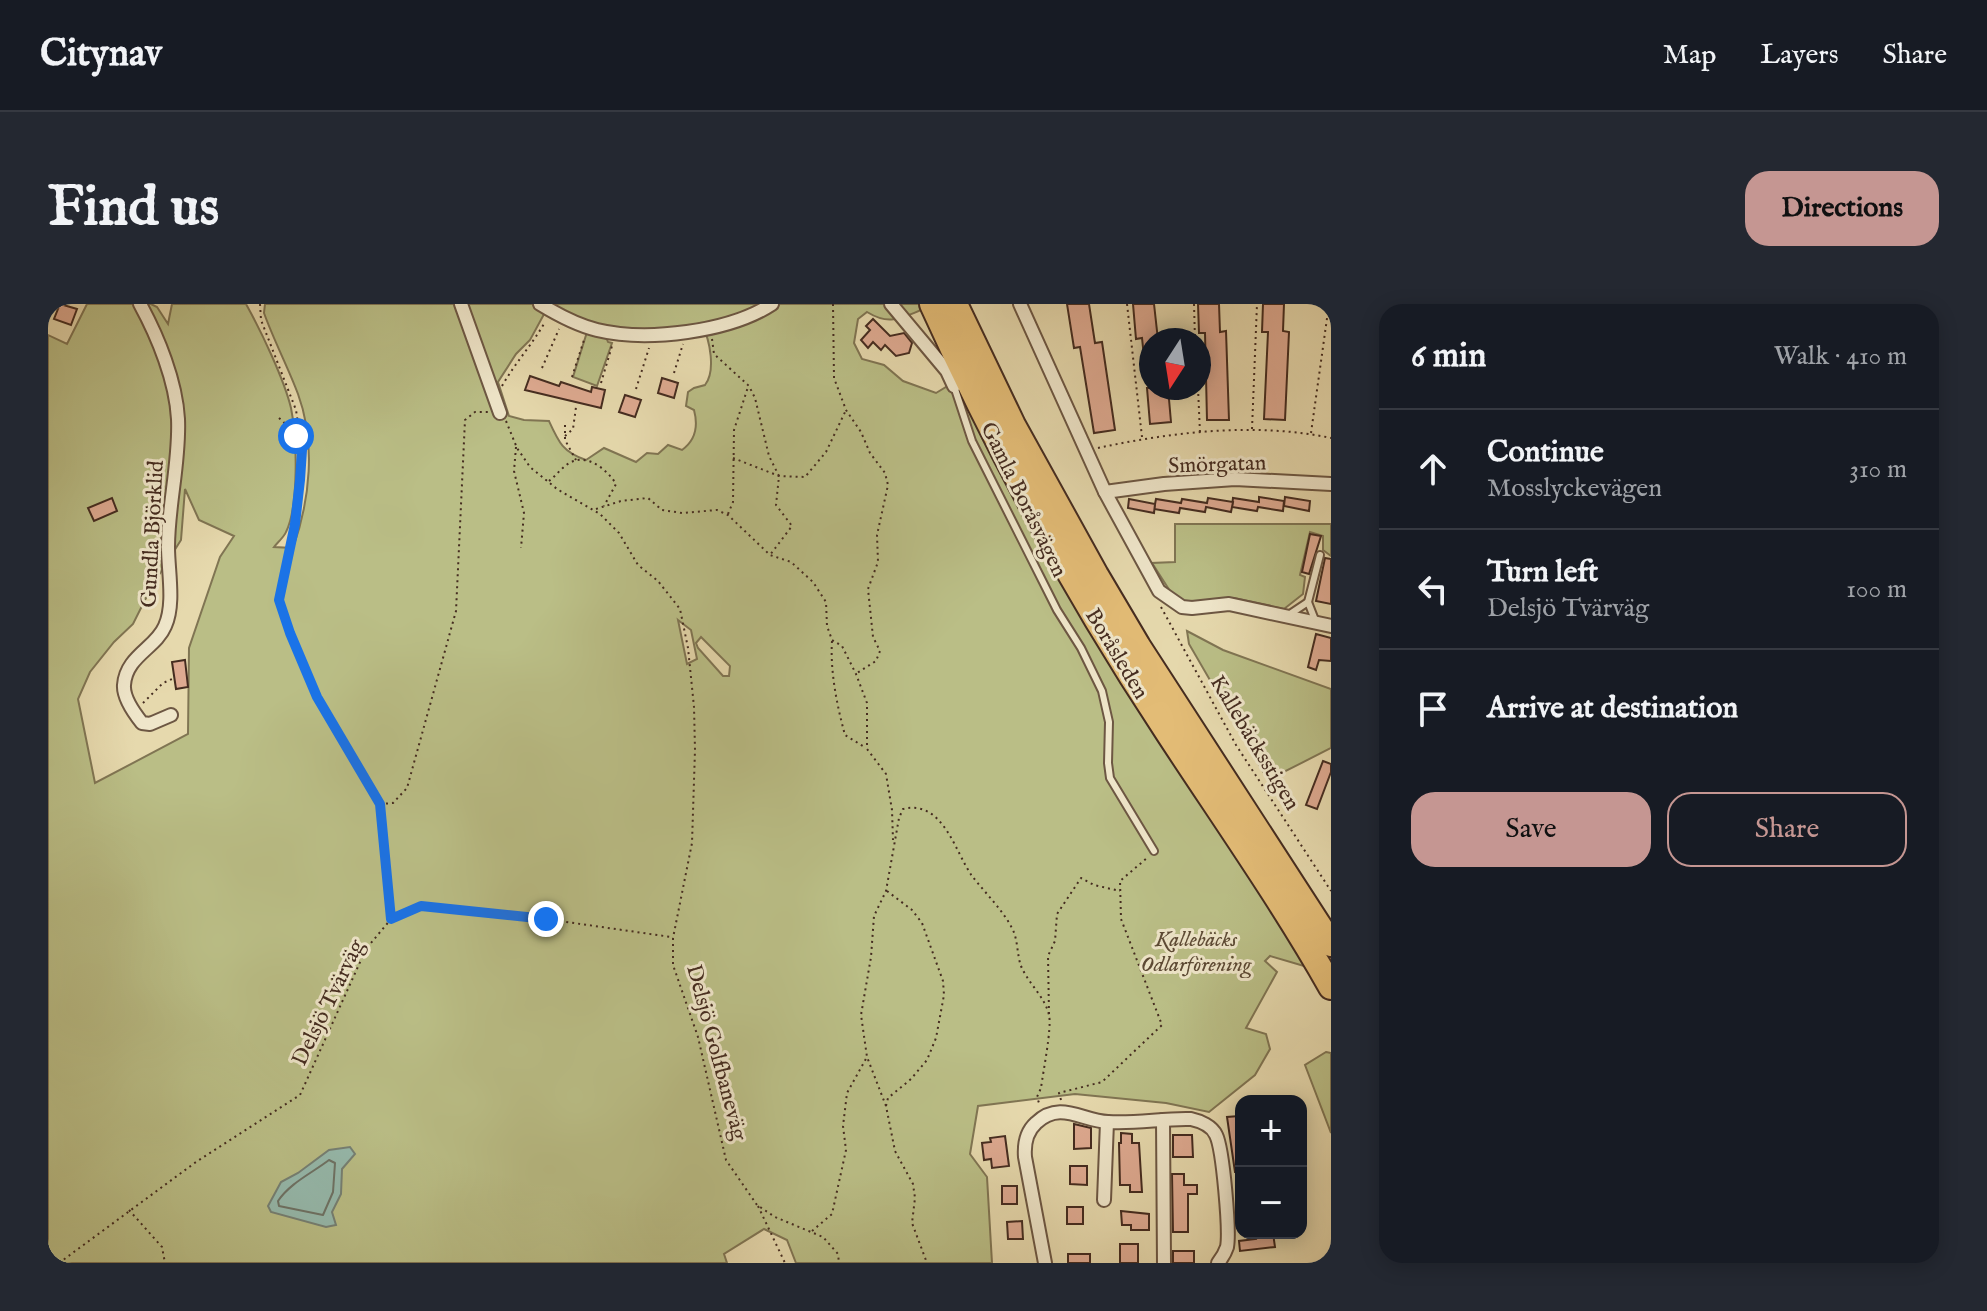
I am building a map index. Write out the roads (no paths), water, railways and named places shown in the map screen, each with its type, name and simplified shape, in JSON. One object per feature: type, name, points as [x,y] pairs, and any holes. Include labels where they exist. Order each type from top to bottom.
[{"type":"highway","name":"Boråsleden","points":[[932,304],[994,433],[1076,583],[1167,732],[1262,871],[1331,987]]},
{"type":"highway","name":"Boråsleden","points":[[955,304],[1021,439],[1117,611],[1331,944]]},
{"type":"street","name":"Gundla Björklid","points":[[140,304],[159,346],[178,420],[165,628],[133,661],[123,687],[142,723],[150,724],[171,715]]},
{"type":"street","points":[[461,304],[500,413]]},
{"type":"street","points":[[546,308],[577,324],[619,333],[669,334],[741,319],[772,304]]},
{"type":"street","name":"Gamla Boråsvägen","points":[[891,304],[947,371],[954,386]]},
{"type":"street","points":[[1020,304],[1105,492],[1159,591],[1182,607],[1229,604],[1331,626]]},
{"type":"street","name":"Smörgatan","points":[[1105,492],[1235,479],[1331,484]]},
{"type":"street","points":[[1045,1263],[1024,1148],[1029,1132],[1044,1116],[1063,1111],[1107,1122],[1180,1118],[1199,1121],[1213,1130],[1218,1139],[1228,1236],[1225,1253],[1218,1263]]},
{"type":"street","points":[[1163,1120],[1164,1263]]},
{"type":"street","points":[[1104,1200],[1107,1122]]},
{"type":"lane","name":"Gamla Boråsvägen","points":[[954,386],[972,441],[1057,610],[1081,648],[1102,691],[1109,722],[1110,778],[1154,851]]},
{"type":"lane","points":[[1316,624],[1308,602],[1320,555]]},
{"type":"lane","points":[[1287,617],[1308,602]]},
{"type":"water","points":[[350,1147],[355,1154],[342,1169],[341,1194],[332,1212],[336,1225],[326,1227],[271,1212],[268,1206],[281,1182],[329,1150]]},
{"type":"park label","name":"Kallebäcks Odlarförening","points":[[1196,950]]}]
